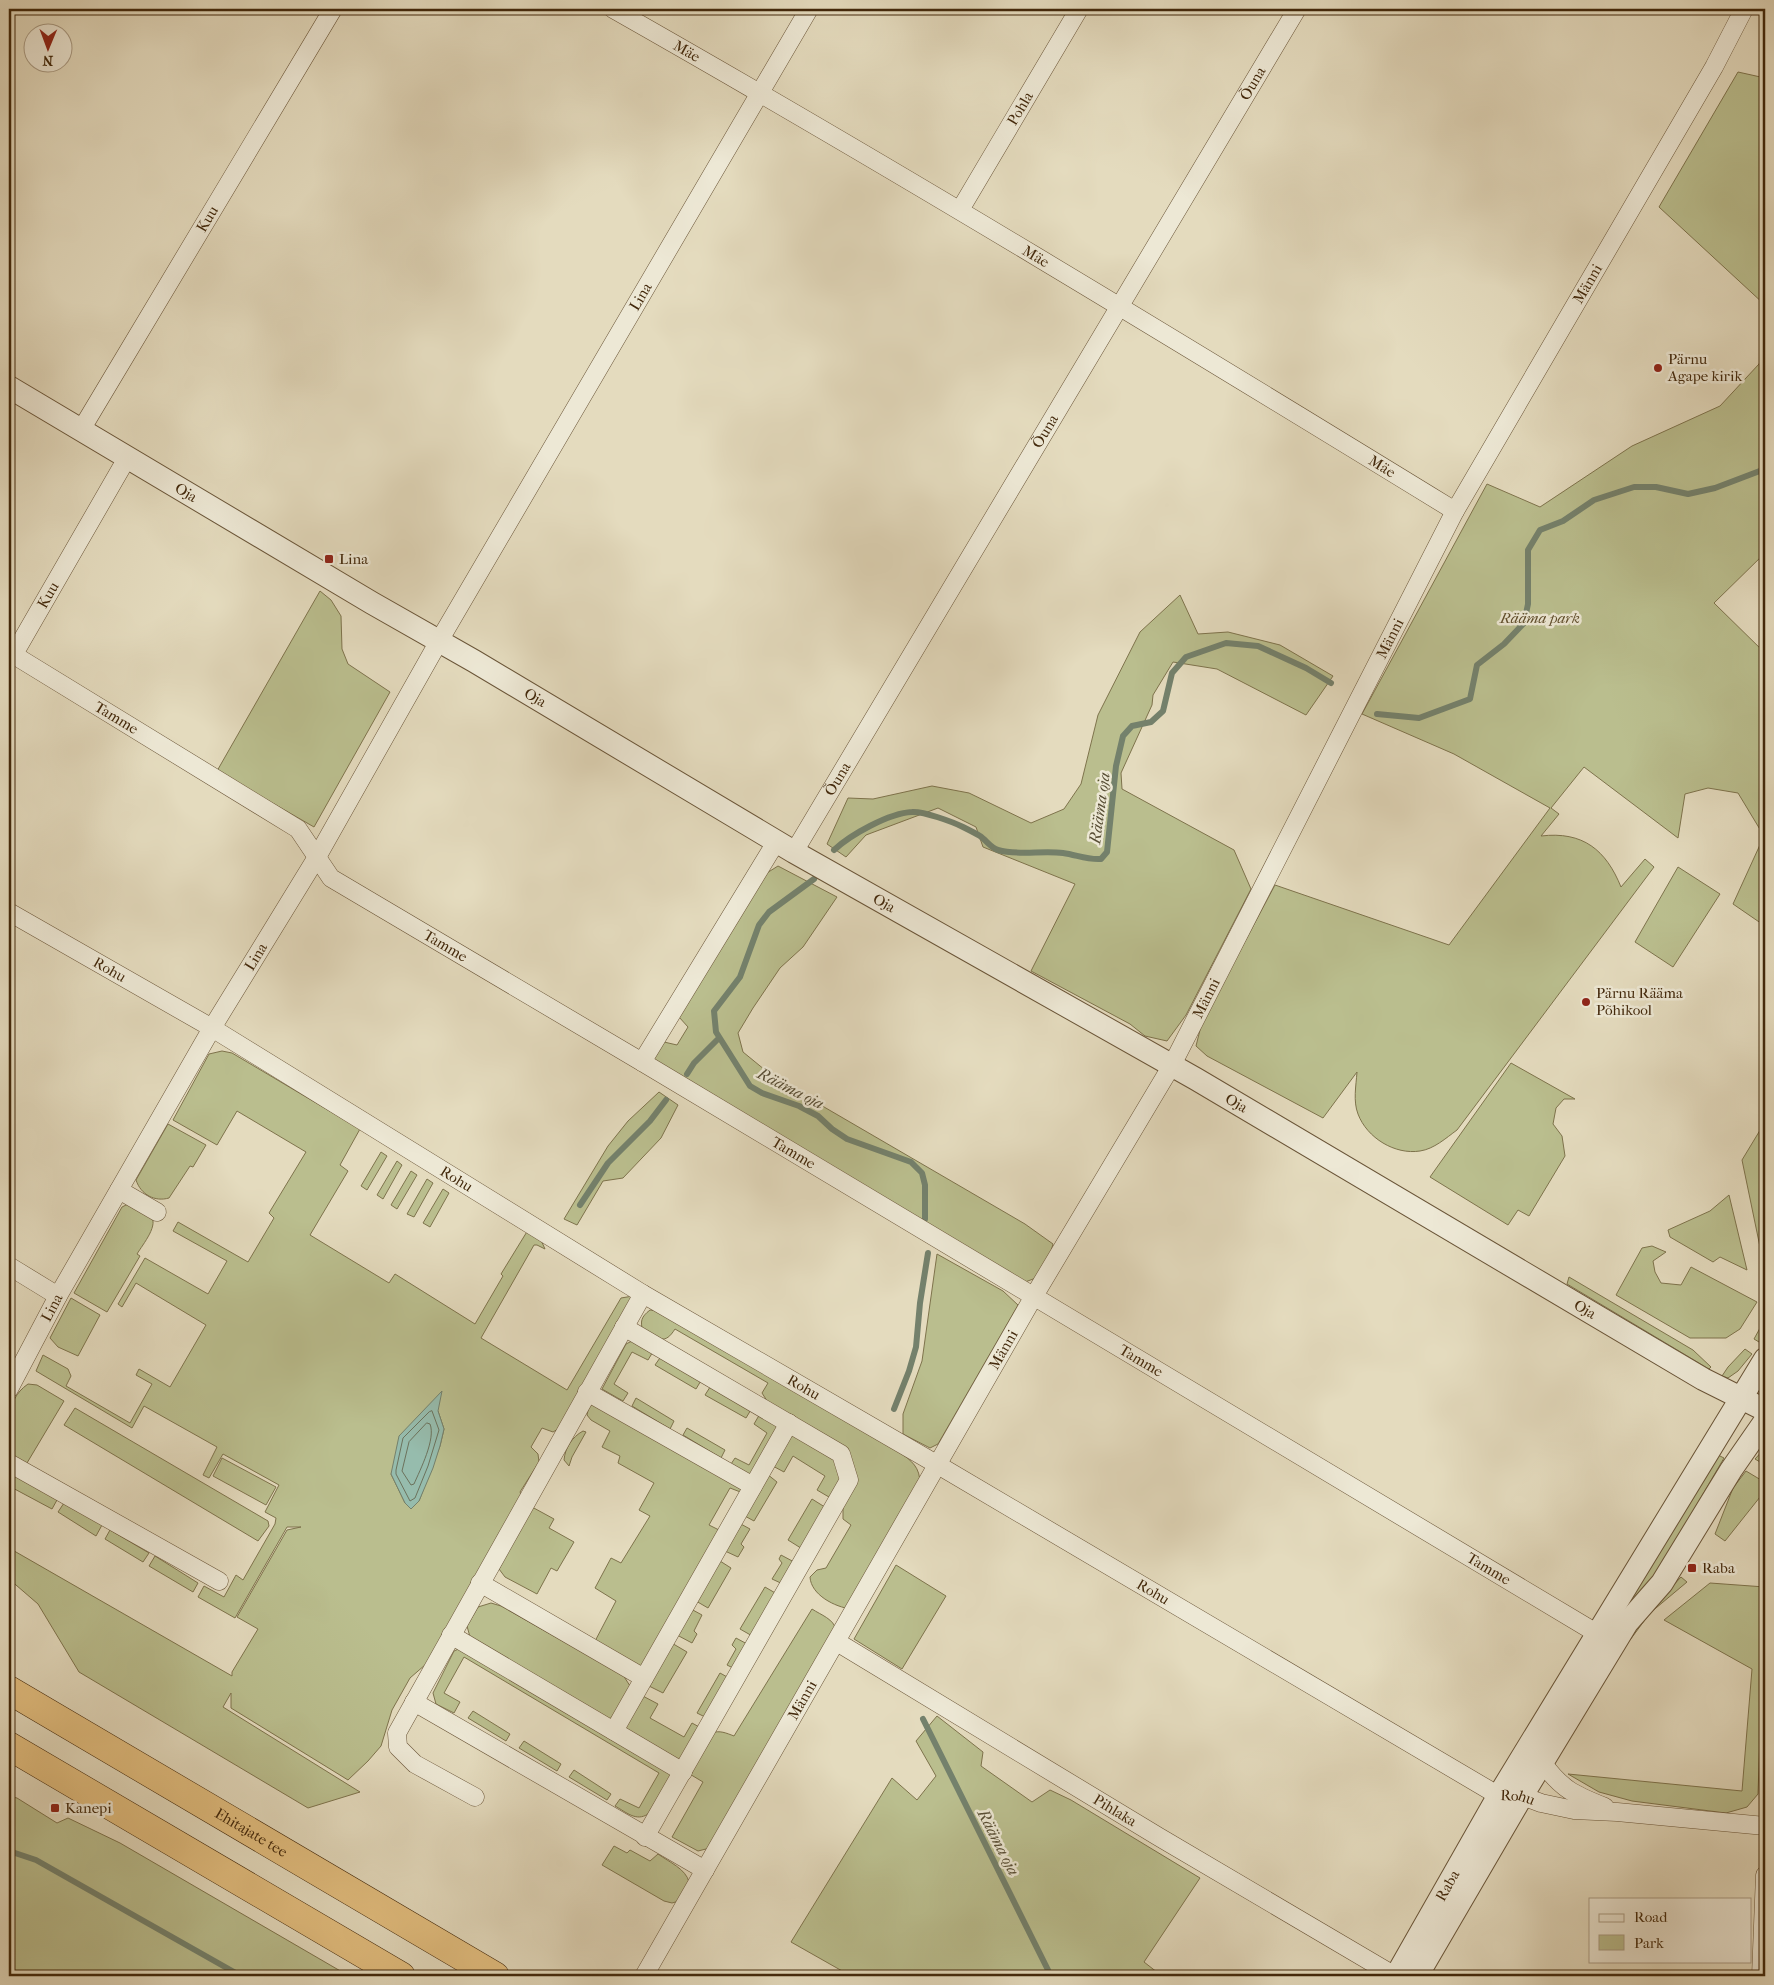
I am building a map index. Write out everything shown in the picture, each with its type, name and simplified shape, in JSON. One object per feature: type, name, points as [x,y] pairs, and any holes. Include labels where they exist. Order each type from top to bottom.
[{"type":"highway","name":"Ehitajate tee","points":[[9,1690],[495,1976]]},
{"type":"highway","points":[[9,1746],[402,1976]]},
{"type":"street","name":"Kuu","points":[[81,430],[333,9]]},
{"type":"street","name":"Mäe","points":[[613,9],[760,92],[960,210],[1455,511]]},
{"type":"street","name":"Lina","points":[[9,1389],[58,1296],[212,1028],[317,857],[439,641],[809,9]]},
{"type":"street","name":"Pohla","points":[[960,210],[1079,9]]},
{"type":"street","name":"Õuna","points":[[642,1062],[785,847],[1120,306],[1296,9]]},
{"type":"street","name":"Männi","points":[[644,1976],[1034,1296],[1172,1066],[1455,511],[1714,66],[1744,9]]},
{"type":"street","name":"Oja","points":[[9,387],[785,847],[1172,1066],[1703,1379],[1741,1400],[1765,1410]]},
{"type":"street","name":"Kuu","points":[[11,653],[127,458]]},
{"type":"street","name":"Tamme","points":[[11,653],[298,830],[331,878],[1598,1634]]},
{"type":"street","name":"Rohu","points":[[9,912],[212,1028],[643,1294],[1499,1795],[1522,1796],[1541,1803],[1574,1810],[1617,1812],[1765,1826]]},
{"type":"street","points":[[119,1190],[157,1212]]},
{"type":"street","points":[[9,1266],[58,1296]]},
{"type":"street","points":[[475,1797],[414,1764],[398,1747],[397,1734],[643,1294]]},
{"type":"street","points":[[624,1327],[841,1454],[849,1480],[646,1837]]},
{"type":"street","name":"Raba","points":[[1396,1976],[1499,1795],[1765,1359]]},
{"type":"street","points":[[587,1392],[753,1486]]},
{"type":"street","name":"Raba","points":[[1417,1976],[1542,1762],[1627,1623],[1662,1583],[1731,1470],[1765,1422]]},
{"type":"street","points":[[614,1731],[789,1423]]},
{"type":"street","points":[[9,1463],[219,1580]]},
{"type":"street","points":[[480,1584],[644,1678]]},
{"type":"street","points":[[451,1635],[683,1772]]},
{"type":"street","name":"Pihlaka","points":[[837,1642],[1158,1837],[1396,1976]]},
{"type":"street","points":[[414,1702],[705,1870]]},
{"type":"street","name":"Rohu","points":[[1542,1762],[1555,1780],[1576,1795],[1617,1812]]},
{"type":"street","points":[[1760,1976],[1765,1875]]},
{"type":"green space","points":[[1738,72],[1765,78],[1765,305],[1659,207]]},
{"type":"green space","name":"Rääma park","points":[[1765,353],[1765,553],[1714,603],[1765,653],[1765,926],[1733,904],[1764,836],[1738,793],[1708,788],[1685,794],[1678,838],[1584,767],[1551,808],[1559,814],[1541,836],[1556,835],[1569,837],[1581,840],[1591,846],[1608,863],[1621,887],[1645,859],[1654,867],[1457,1130],[1440,1143],[1425,1150],[1411,1152],[1401,1150],[1383,1143],[1362,1123],[1356,1104],[1357,1072],[1323,1118],[1207,1056],[1196,1046],[1202,1022],[1275,885],[1449,945],[1550,808],[1454,754],[1362,714],[1487,484],[1540,507],[1632,446],[1720,406],[1759,364]]},
{"type":"green space","points":[[320,591],[331,600],[341,616],[342,649],[348,664],[390,692],[314,827],[217,771]]},
{"type":"green space","points":[[1180,595],[1198,634],[1228,632],[1280,645],[1333,676],[1306,715],[1217,669],[1173,662],[1153,695],[1152,705],[1121,773],[1122,789],[1234,850],[1251,889],[1186,1015],[1167,1041],[1145,1036],[1130,1024],[1031,971],[1075,884],[983,847],[976,827],[938,808],[866,835],[846,857],[827,844],[848,798],[873,799],[932,786],[969,793],[1031,823],[1064,809],[1081,784],[1098,715],[1140,632]]},
{"type":"green space","points":[[778,866],[837,897],[803,947],[780,968],[753,1008],[738,1033],[743,1052],[776,1079],[1025,1224],[1053,1244],[1049,1258],[1036,1278],[1025,1282],[652,1062],[664,1042],[677,1045],[688,1027],[679,1017],[762,876]]},
{"type":"green space","points":[[1678,867],[1720,894],[1673,967],[1635,942]]},
{"type":"green space","points":[[222,1051],[232,1053],[360,1129],[340,1165],[348,1171],[310,1235],[389,1283],[395,1274],[475,1324],[503,1276],[501,1274],[528,1230],[540,1238],[545,1249],[534,1245],[481,1338],[567,1390],[621,1298],[633,1296],[558,1429],[553,1432],[542,1428],[531,1447],[538,1454],[539,1462],[520,1492],[522,1496],[433,1658],[410,1678],[392,1710],[381,1746],[368,1761],[348,1780],[231,1708],[231,1693],[223,1707],[360,1792],[308,1808],[79,1672],[38,1604],[9,1579],[9,1548],[232,1676],[232,1672],[258,1629],[237,1617],[287,1530],[301,1527],[287,1527],[235,1618],[198,1597],[204,1586],[224,1597],[236,1575],[243,1580],[275,1524],[276,1518],[265,1512],[279,1485],[223,1454],[209,1478],[203,1475],[217,1447],[144,1406],[132,1428],[36,1371],[43,1355],[68,1369],[71,1376],[66,1386],[130,1423],[152,1384],[136,1375],[139,1369],[170,1387],[206,1325],[136,1283],[122,1307],[118,1304],[145,1258],[208,1294],[227,1261],[173,1231],[178,1222],[248,1262],[274,1218],[269,1213],[306,1152],[237,1111],[217,1145],[173,1120],[209,1054]],"holes":[[[438,1411],[444,1429],[440,1446],[419,1501],[411,1509],[405,1503],[391,1474]]]},
{"type":"green space","points":[[1511,1063],[1575,1099],[1564,1099],[1556,1108],[1553,1124],[1562,1136],[1565,1156],[1529,1216],[1518,1210],[1508,1225],[1430,1177]]},
{"type":"green space","points":[[659,1092],[678,1105],[661,1138],[623,1178],[603,1181],[577,1225],[564,1219],[608,1146],[628,1121]]},
{"type":"green space","points":[[1765,1122],[1765,1271],[1742,1160]]},
{"type":"green space","points":[[168,1124],[206,1145],[193,1167],[190,1166],[169,1198],[159,1199],[149,1196],[141,1190],[136,1180]]},
{"type":"green space","points":[[381,1152],[387,1156],[367,1190],[361,1186]]},
{"type":"green space","points":[[397,1161],[402,1165],[383,1199],[377,1195]]},
{"type":"green space","points":[[411,1171],[417,1175],[397,1209],[391,1205]]},
{"type":"green space","points":[[427,1179],[433,1183],[414,1217],[407,1214]]},
{"type":"green space","points":[[443,1189],[449,1193],[430,1227],[423,1223]]},
{"type":"green space","points":[[1729,1195],[1747,1270],[1720,1257],[1713,1262],[1670,1237],[1668,1230],[1710,1211]]},
{"type":"green space","points":[[128,1204],[150,1215],[153,1219],[152,1229],[137,1254],[140,1256],[107,1312],[74,1293],[122,1207]]},
{"type":"green space","points":[[1652,1246],[1666,1252],[1653,1261],[1655,1272],[1661,1283],[1681,1285],[1691,1267],[1757,1302],[1740,1329],[1726,1338],[1690,1338],[1616,1295],[1642,1248]]},
{"type":"green space","points":[[937,1254],[1003,1291],[1018,1305],[938,1444],[930,1448],[903,1434],[903,1414],[922,1361]]},
{"type":"green space","points":[[1569,1277],[1693,1350],[1711,1367],[1709,1369],[1567,1284]]},
{"type":"green space","points":[[71,1298],[100,1315],[78,1356],[58,1347],[50,1338]]},
{"type":"green space","points":[[650,1310],[659,1311],[899,1452],[908,1458],[917,1469],[920,1484],[851,1609],[831,1603],[819,1595],[811,1583],[810,1577],[817,1570],[826,1568],[851,1525],[843,1519],[843,1507],[855,1473],[769,1404],[762,1393],[768,1383],[675,1329],[665,1339],[643,1332],[642,1320]]},
{"type":"green space","points":[[1765,1319],[1765,1331],[1759,1342],[1754,1339]]},
{"type":"green space","points":[[632,1341],[654,1350],[648,1360],[632,1352],[614,1384],[628,1393],[623,1401],[602,1389],[626,1344]]},
{"type":"green space","points":[[1745,1349],[1752,1354],[1738,1371],[1728,1378],[1722,1376],[1728,1367]]},
{"type":"green space","points":[[662,1355],[702,1379],[696,1389],[655,1365]]},
{"type":"green space","points":[[28,1384],[37,1385],[64,1401],[24,1468],[9,1459],[8,1428],[14,1399]]},
{"type":"green space","points":[[712,1384],[752,1408],[746,1418],[705,1395]]},
{"type":"green space","points":[[636,1398],[674,1421],[670,1429],[632,1406]]},
{"type":"green space","points":[[592,1401],[746,1488],[743,1493],[730,1488],[709,1525],[721,1531],[647,1662],[640,1667],[593,1645],[616,1601],[595,1588],[611,1558],[621,1563],[650,1516],[639,1510],[654,1483],[618,1463],[620,1456],[602,1447],[610,1431],[591,1420],[587,1415]]},
{"type":"green space","points":[[75,1408],[268,1521],[269,1526],[258,1541],[64,1425]]},
{"type":"green space","points":[[761,1412],[778,1426],[751,1475],[731,1464],[735,1458],[749,1465],[767,1433],[754,1424]]},
{"type":"green space","points":[[687,1428],[725,1450],[721,1458],[683,1435]]},
{"type":"green space","points":[[583,1431],[586,1432],[569,1466],[564,1460],[566,1451],[572,1440]]},
{"type":"green space","points":[[793,1432],[834,1456],[843,1469],[834,1500],[817,1490],[825,1476],[793,1456],[784,1472],[771,1465]]},
{"type":"green space","points":[[1765,1448],[1765,1465],[1755,1459]]},
{"type":"green space","points":[[1718,1455],[1724,1458],[1657,1573],[1577,1680]]},
{"type":"green space","points":[[222,1458],[276,1487],[266,1505],[213,1476]]},
{"type":"green space","points":[[9,1470],[57,1500],[52,1509],[9,1486]]},
{"type":"green space","points":[[1746,1471],[1761,1480],[1763,1489],[1760,1497],[1725,1541],[1715,1534],[1733,1488]]},
{"type":"green space","points":[[767,1474],[777,1482],[754,1521],[743,1515]]},
{"type":"green space","points":[[812,1499],[828,1509],[804,1550],[788,1540]]},
{"type":"green space","points":[[64,1503],[102,1525],[96,1536],[58,1512]]},
{"type":"green space","points":[[532,1507],[554,1519],[549,1528],[574,1542],[557,1571],[551,1568],[537,1594],[505,1577],[499,1569]]},
{"type":"green space","points":[[739,1523],[750,1529],[741,1544],[744,1547],[738,1557],[725,1551]]},
{"type":"green space","points":[[110,1530],[149,1553],[143,1562],[105,1539]]},
{"type":"green space","points":[[781,1555],[796,1563],[785,1585],[772,1579],[782,1563],[779,1559]]},
{"type":"green space","points":[[155,1556],[198,1583],[193,1592],[149,1566]]},
{"type":"green space","points":[[720,1561],[731,1568],[708,1608],[696,1601]]},
{"type":"green space","points":[[896,1565],[946,1596],[902,1669],[854,1639]]},
{"type":"green space","points":[[1681,1577],[1687,1582],[1650,1613],[1630,1640],[1628,1634]]},
{"type":"green space","points":[[1710,1583],[1765,1587],[1758,1794],[1747,1807],[1726,1813],[1632,1801],[1599,1792],[1568,1774],[1742,1791],[1752,1669],[1664,1620]]},
{"type":"green space","points":[[765,1587],[777,1594],[754,1637],[740,1629]]},
{"type":"green space","points":[[491,1603],[501,1606],[623,1675],[632,1689],[617,1715],[609,1719],[470,1637],[467,1626],[478,1607]]},
{"type":"green space","points":[[691,1609],[702,1615],[694,1631],[697,1634],[692,1643],[677,1635]]},
{"type":"green space","points":[[812,1609],[830,1620],[836,1630],[711,1845],[706,1849],[698,1851],[672,1837],[703,1782],[688,1773],[711,1733],[720,1732],[734,1736]]},
{"type":"green space","points":[[736,1638],[749,1645],[735,1669],[727,1665],[736,1649],[732,1645]]},
{"type":"green space","points":[[670,1642],[687,1652],[663,1693],[647,1685]]},
{"type":"green space","points":[[461,1648],[672,1774],[648,1814],[635,1817],[615,1806],[620,1799],[639,1808],[659,1773],[464,1657],[444,1693],[460,1702],[454,1713],[436,1704],[433,1693],[454,1651]]},
{"type":"green space","points":[[720,1673],[729,1678],[707,1718],[697,1713]]},
{"type":"green space","points":[[639,1694],[658,1704],[650,1718],[684,1737],[692,1723],[701,1728],[680,1762],[626,1732],[625,1727]]},
{"type":"green space","points":[[473,1711],[510,1734],[506,1741],[468,1718]]},
{"type":"green space","points":[[937,1716],[983,1752],[981,1766],[1032,1802],[1050,1790],[1071,1800],[1200,1878],[1144,1962],[1162,1976],[851,1976],[791,1942],[892,1778],[917,1800],[936,1776],[916,1741]]},
{"type":"green space","points":[[524,1741],[561,1764],[557,1771],[519,1748]]},
{"type":"green space","points":[[574,1770],[611,1794],[607,1800],[569,1777]]},
{"type":"green space","points":[[9,1796],[17,1798],[57,1823],[68,1818],[120,1843],[349,1976],[9,1976]]},
{"type":"green space","points":[[614,1846],[627,1853],[630,1850],[650,1861],[658,1854],[681,1870],[689,1882],[679,1901],[672,1903],[664,1901],[602,1865]]},
{"type":"water","points":[[442,1391],[438,1411],[444,1429],[440,1446],[419,1501],[411,1509],[405,1503],[391,1474],[399,1436]]},
{"type":"waterway","name":"Rääma oja","points":[[1377,714],[1419,718],[1470,699],[1477,665],[1504,644],[1524,623],[1528,604],[1528,550],[1540,530],[1563,521],[1594,500],[1634,487],[1656,487],[1688,494],[1715,488],[1765,469]]},
{"type":"waterway","name":"Rääma oja","points":[[834,850],[850,838],[881,821],[903,813],[917,812],[938,817],[963,827],[980,836],[998,850],[1014,853],[1055,852],[1091,859],[1101,859],[1107,852],[1116,766],[1123,736],[1132,726],[1151,722],[1163,711],[1172,673],[1186,657],[1226,643],[1258,646],[1306,668],[1331,683]]},
{"type":"waterway","name":"Rääma oja","points":[[814,879],[769,912],[759,925],[740,977],[714,1011],[716,1032],[750,1086],[762,1093],[799,1106],[818,1116],[847,1139],[911,1162],[922,1173],[925,1185],[925,1219]]},
{"type":"waterway","points":[[687,1074],[694,1063],[719,1038]]},
{"type":"waterway","points":[[580,1205],[608,1163],[650,1121],[666,1100]]},
{"type":"waterway","name":"Rääma oja","points":[[894,1409],[916,1347],[920,1303],[928,1253]]},
{"type":"waterway","name":"Rääma oja","points":[[923,1719],[1051,1976]]},
{"type":"waterway","points":[[9,1851],[36,1860],[241,1976]]},
{"type":"place","name":"Pärnu Agape kirik","points":[[1658,368]]},
{"type":"place","name":"Lina","points":[[329,559]]},
{"type":"place","name":"Pärnu Rääma Põhikool","points":[[1586,1002]]},
{"type":"place","name":"Raba","points":[[1692,1568]]},
{"type":"place","name":"Kanepi","points":[[55,1808]]}]
